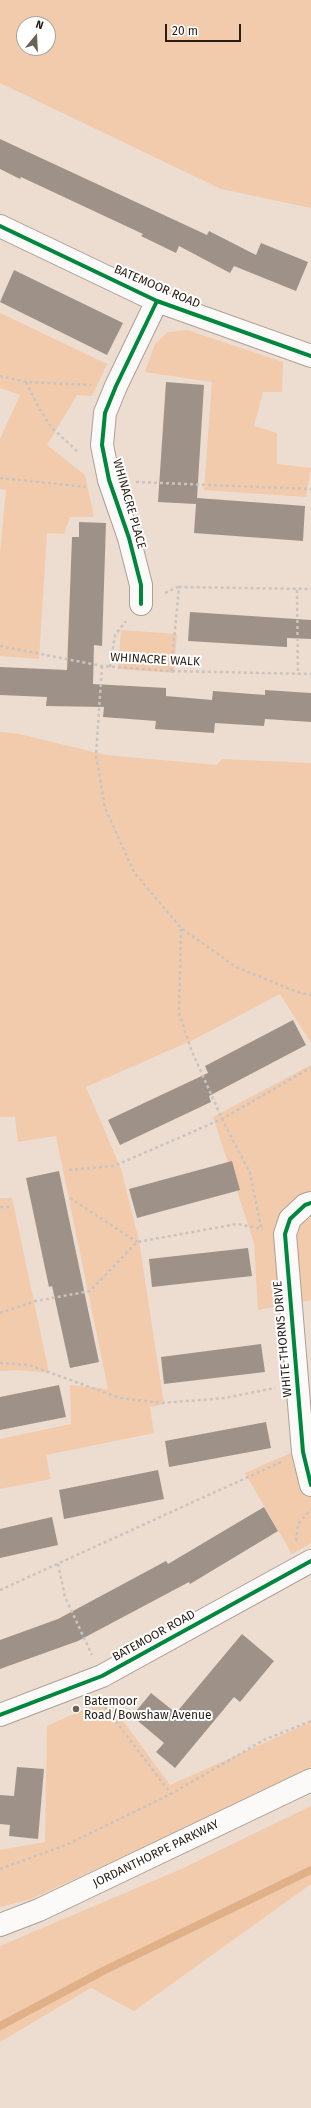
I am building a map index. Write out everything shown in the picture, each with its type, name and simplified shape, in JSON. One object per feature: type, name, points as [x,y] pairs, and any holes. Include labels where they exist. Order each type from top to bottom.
[{"type":"street","name":"BATEMOOR ROAD","points":[[0,226],[157,301],[311,356]]},
{"type":"street","name":"WHINACRE PLACE","points":[[141,604],[141,585],[129,538],[109,480],[102,445],[105,413],[116,386],[157,301]]},
{"type":"street","points":[[285,1234],[290,1220],[305,1205],[311,1203]]},
{"type":"street","name":"WHITE THORNS DRIVE","points":[[285,1234],[303,1452],[311,1484]]},
{"type":"street","name":"BATEMOOR ROAD","points":[[0,1715],[94,1679],[311,1561]]},
{"type":"street","name":"JORDANTHORPE PARKWAY","points":[[0,1925],[39,1910],[311,1780]]},
{"type":"path","points":[[0,376],[26,382],[116,386]]},
{"type":"path","points":[[26,382],[39,408],[52,427],[80,454]]},
{"type":"path","points":[[0,478],[91,487],[109,480],[311,489]]},
{"type":"path","points":[[171,671],[179,587],[297,590],[311,589]]},
{"type":"path","points":[[297,590],[298,674]]},
{"type":"path","points":[[102,666],[96,755],[105,808],[134,872],[181,928],[236,967],[300,993],[311,995]]},
{"type":"path","points":[[181,928],[179,1013],[191,1049],[222,1119],[250,1173],[262,1229]]},
{"type":"path","points":[[69,1170],[114,1166],[222,1119],[310,1068]]},
{"type":"path","points":[[70,1198],[137,1242]]},
{"type":"path","points":[[0,1207],[10,1207]]},
{"type":"path","points":[[0,1313],[36,1301],[90,1291],[137,1242],[236,1224],[285,1234]]},
{"type":"path","points":[[0,1363],[29,1365],[120,1398],[162,1403],[225,1398],[297,1383]]},
{"type":"path","points":[[0,1590],[303,1452]]},
{"type":"path","points":[[58,1564],[64,1596],[94,1679],[171,1794]]},
{"type":"path","points":[[0,1869],[66,1845],[171,1794],[264,1740],[311,1721]]},
{"type":"shaded area","points":[[0,0],[311,0],[311,208],[221,189],[0,83]]},
{"type":"shaded area","points":[[0,313],[107,364],[92,396],[77,395],[47,445],[85,475],[94,517],[70,517],[64,534],[47,533],[39,659],[0,656],[0,554],[6,490],[0,489],[0,439],[20,395],[0,388]]},
{"type":"shaded area","points":[[187,330],[283,362],[282,392],[263,392],[254,426],[277,433],[277,464],[311,468],[306,497],[204,490],[212,382],[145,372],[155,344],[168,332]]},
{"type":"shaded area","points":[[121,630],[177,634],[174,673],[118,669]]},
{"type":"shaded area","points":[[0,732],[19,734],[106,755],[217,765],[222,759],[311,763],[311,1043],[280,994],[195,1039],[86,1087],[121,1169],[139,1241],[164,1404],[150,1407],[154,1433],[46,1455],[51,1479],[0,1489],[0,1439],[71,1424],[70,1385],[108,1389],[56,1136],[18,1142],[15,1117],[0,1117]]},
{"type":"shaded area","points":[[311,1065],[311,1300],[258,1310],[254,1243],[213,1117]]},
{"type":"shaded area","points":[[0,1198],[12,1198],[49,1373],[18,1370],[0,1371]]},
{"type":"shaded area","points":[[293,1452],[311,1475],[311,1543],[292,1554],[245,1473]]},
{"type":"shaded area","points":[[107,1699],[170,1785],[311,1722],[311,1767],[194,1824],[31,1899],[0,1907],[0,1850],[45,1842],[47,1726]]},
{"type":"shaded area","points":[[311,1806],[311,1884],[134,2011],[91,1988],[0,2042],[0,1946],[179,1870]]},
{"type":"building","points":[[0,139],[207,235],[209,231],[256,255],[261,243],[308,262],[296,291],[234,266],[230,273],[179,246],[176,253],[141,236],[143,234],[21,177],[20,179],[0,169]]},
{"type":"building","points":[[14,270],[123,323],[107,355],[0,302]]},
{"type":"building","points":[[166,382],[204,385],[197,498],[305,506],[303,541],[194,533],[196,504],[158,502]]},
{"type":"building","points":[[79,522],[106,523],[102,646],[94,645],[93,684],[166,688],[166,696],[212,700],[213,691],[265,695],[265,690],[311,693],[311,722],[265,719],[264,726],[215,723],[214,733],[155,729],[156,721],[103,717],[104,707],[46,706],[47,697],[0,695],[0,667],[67,670],[72,537],[79,537]]},
{"type":"building","points":[[190,612],[311,620],[311,639],[287,638],[287,647],[188,641]]},
{"type":"building","points":[[293,1020],[306,1045],[209,1096],[211,1102],[120,1145],[108,1120],[208,1073],[205,1066]]},
{"type":"building","points":[[232,1161],[240,1190],[137,1218],[129,1189]]},
{"type":"building","points":[[59,1171],[99,1362],[70,1368],[52,1286],[49,1287],[26,1178]]},
{"type":"building","points":[[248,1248],[252,1276],[152,1287],[149,1259]]},
{"type":"building","points":[[261,1344],[265,1372],[164,1384],[161,1357]]},
{"type":"building","points":[[59,1385],[66,1417],[0,1430],[0,1397]]},
{"type":"building","points":[[266,1422],[271,1448],[169,1467],[165,1441]]},
{"type":"building","points":[[158,1470],[164,1499],[64,1519],[59,1490]]},
{"type":"building","points":[[264,1507],[278,1531],[190,1584],[189,1582],[78,1641],[0,1669],[0,1640],[58,1619],[166,1561],[168,1564]]},
{"type":"building","points":[[52,1517],[58,1545],[0,1558],[0,1529]]},
{"type":"building","points":[[242,1634],[274,1661],[240,1702],[234,1697],[175,1768],[156,1752],[164,1743],[132,1716],[151,1693],[176,1713]]},
{"type":"building","points":[[17,1767],[44,1769],[38,1839],[9,1836],[10,1825],[0,1824],[0,1795],[14,1796]]},
{"type":"waterway","points":[[0,2026],[105,1970],[311,1870]]},
{"type":"cycle path","points":[[0,226],[157,301],[311,356]]},
{"type":"cycle path","points":[[141,604],[141,585],[129,538],[109,480],[102,445],[105,413],[116,386],[157,301]]},
{"type":"cycle path","points":[[311,1203],[305,1205],[290,1219],[285,1234],[303,1452],[311,1485]]},
{"type":"cycle path","points":[[0,1715],[102,1676],[311,1561]]},
{"type":"place","name":"Batemoor Road/Bowshaw Avenue","points":[[76,1709]]}]
